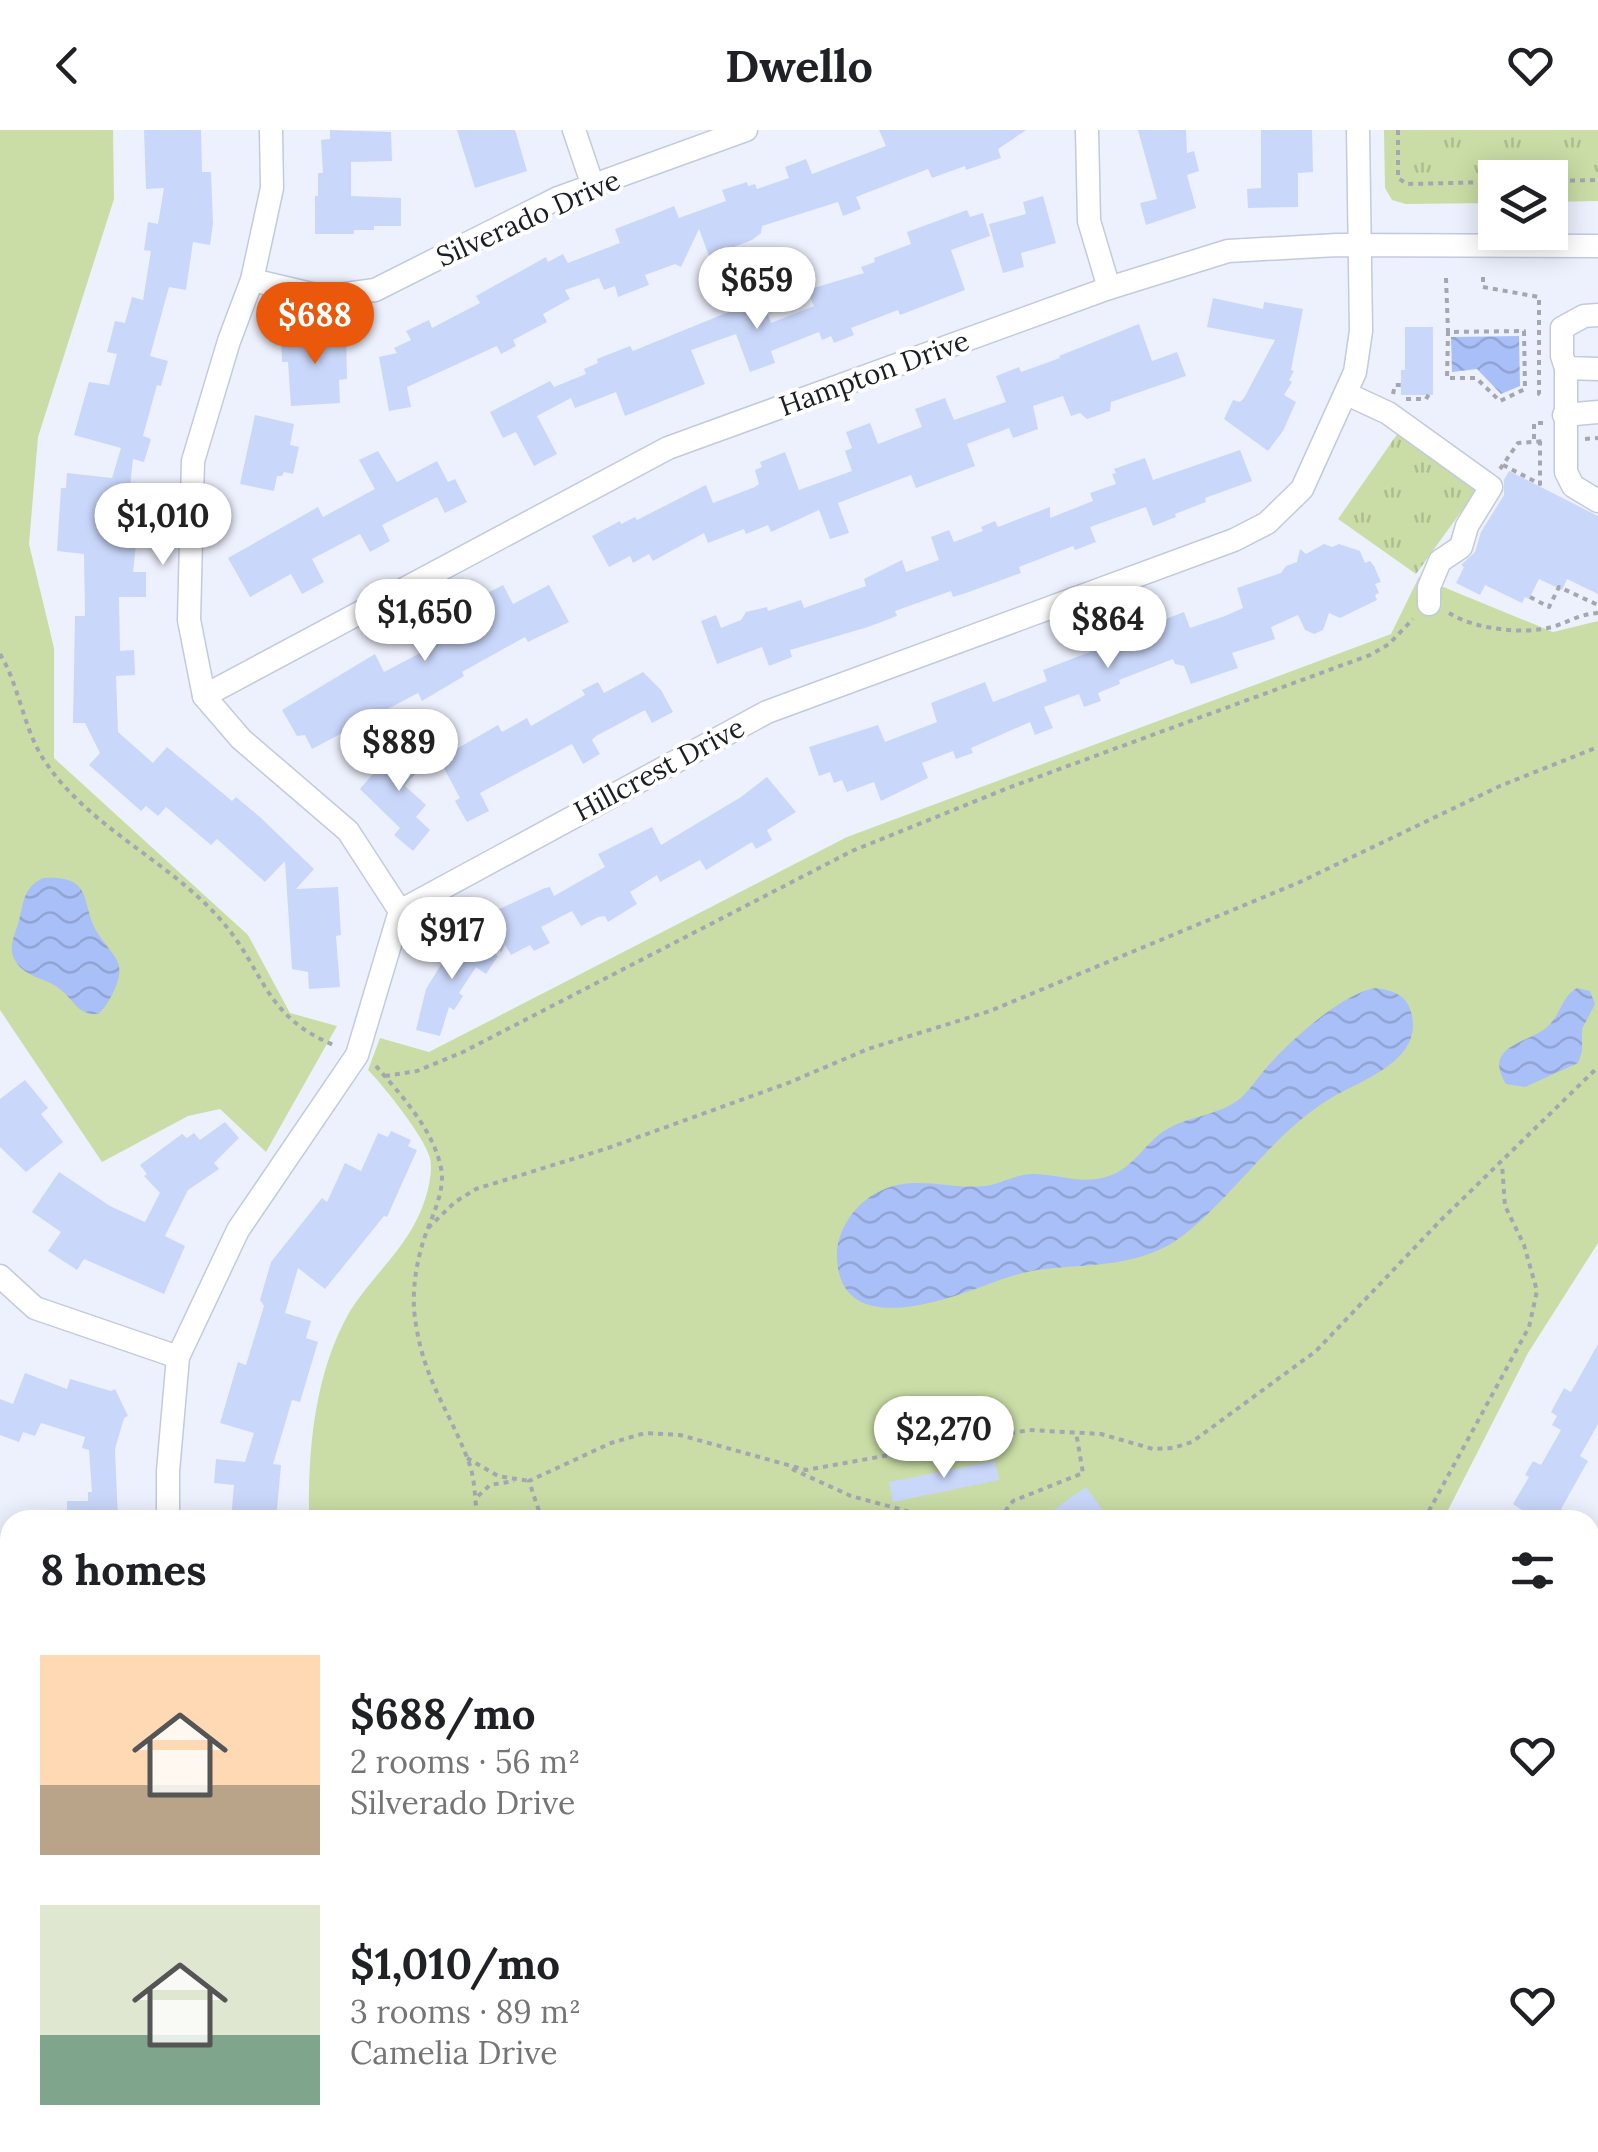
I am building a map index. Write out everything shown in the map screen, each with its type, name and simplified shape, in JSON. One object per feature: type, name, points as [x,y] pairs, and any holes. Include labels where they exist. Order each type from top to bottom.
[{"type":"street","points":[[168,1510],[178,1358],[238,1230],[357,1056],[400,910],[348,832],[241,739],[204,696],[189,620],[193,461],[252,280],[272,188],[271,130]]},
{"type":"street","points":[[574,130],[592,186]]},
{"type":"street","name":"Silverado Drive","points":[[252,280],[324,297],[375,290],[558,198],[746,130]]},
{"type":"street","points":[[1087,130],[1089,221],[1108,288]]},
{"type":"street","name":"Hillcrest Drive","points":[[400,910],[767,712],[1254,532],[1281,512],[1302,489],[1355,372],[1361,332],[1358,130]]},
{"type":"street","name":"Hampton Drive","points":[[204,696],[668,448],[1108,288],[1228,251],[1359,245],[1598,246]]},
{"type":"street","points":[[1598,315],[1584,316],[1562,328],[1566,368],[1557,408],[1566,472],[1573,486],[1598,501]]},
{"type":"street","points":[[1566,368],[1598,368]]},
{"type":"street","points":[[1347,394],[1403,423],[1491,486],[1467,526],[1461,548],[1440,561],[1429,586],[1429,604]]},
{"type":"street","points":[[1557,408],[1598,412]]},
{"type":"street","points":[[0,1276],[36,1308],[178,1358]]},
{"type":"path","points":[[1398,130],[1398,178],[1407,184],[1478,182]]},
{"type":"path","points":[[1568,181],[1598,180]]},
{"type":"path","points":[[1483,277],[1483,286],[1538,297],[1539,394],[1557,408]]},
{"type":"path","points":[[1446,278],[1448,378],[1476,378],[1500,401],[1525,389],[1524,332],[1448,332]]},
{"type":"path","points":[[1392,399],[1426,399],[1430,394]]},
{"type":"path","points":[[1502,464],[1540,484],[1534,423],[1553,423],[1559,441]]},
{"type":"path","points":[[1491,486],[1518,443],[1598,438]]},
{"type":"path","points":[[1530,597],[1549,607],[1559,587],[1598,605]]},
{"type":"path","points":[[386,1076],[417,1071],[463,1052],[852,852],[1008,788],[1370,655],[1389,644],[1429,604],[1465,623],[1526,629],[1552,627],[1580,614],[1598,613]]},
{"type":"path","points":[[0,654],[35,743],[49,767],[86,806],[219,918],[281,1012],[314,1036],[340,1048]]},
{"type":"path","points":[[428,1228],[446,1209],[476,1189],[608,1148],[766,1092],[868,1049],[990,1010],[1300,882],[1500,786],[1598,747]]},
{"type":"path","points":[[372,1062],[402,1094],[428,1136],[442,1170],[440,1193],[414,1284],[415,1322],[430,1382],[467,1458],[478,1510]]},
{"type":"path","points":[[467,1458],[489,1472],[529,1481],[611,1443],[645,1433],[667,1432],[812,1470],[1045,1429],[1101,1434],[1142,1447],[1182,1446],[1203,1435],[1316,1352],[1441,1220],[1598,1067]]},
{"type":"path","points":[[1429,1510],[1529,1326],[1537,1291],[1524,1245],[1506,1206],[1502,1164]]},
{"type":"path","points":[[1006,1510],[1013,1501],[1083,1473],[1076,1432]]},
{"type":"path","points":[[781,1464],[851,1496],[903,1510]]},
{"type":"path","points":[[477,1498],[490,1486],[518,1480]]},
{"type":"path","points":[[529,1481],[539,1510]]},
{"type":"green space","points":[[0,130],[113,130],[114,199],[38,437],[29,544],[54,648],[54,758],[248,935],[290,1013],[337,1026],[266,1152],[220,1109],[188,1116],[102,1162],[0,1010]]},
{"type":"green space","points":[[1384,130],[1598,130],[1598,201],[1568,202],[1568,160],[1478,160],[1478,203],[1406,204],[1392,200],[1385,188]]},
{"type":"green space","points":[[1401,130],[1549,130],[1550,160],[1478,160],[1478,179],[1408,181],[1402,177]]},
{"type":"green space","points":[[1562,130],[1598,130],[1598,172],[1568,173],[1568,160],[1563,160]]},
{"type":"green space","points":[[1400,430],[1479,487],[1416,574],[1338,519]]},
{"type":"green space","points":[[1419,577],[1553,632],[1598,621],[1598,1243],[1528,1353],[1448,1510],[309,1510],[312,1440],[328,1360],[350,1311],[414,1225],[429,1183],[427,1149],[368,1070],[380,1038],[429,1052],[847,837],[1391,634]]},
{"type":"water","points":[[1519,336],[1520,386],[1501,394],[1477,369],[1452,372],[1451,337]]},
{"type":"water","points":[[43,878],[60,878],[78,886],[97,932],[117,961],[117,984],[98,1014],[81,1010],[56,986],[25,971],[13,956],[25,897]]},
{"type":"water","points":[[1376,988],[1398,994],[1409,1006],[1413,1029],[1400,1056],[1304,1117],[1194,1226],[1163,1248],[1116,1262],[1030,1271],[945,1299],[896,1308],[874,1306],[855,1298],[842,1282],[837,1257],[840,1235],[856,1209],[876,1193],[921,1183],[984,1186],[1028,1174],[1081,1180],[1109,1176],[1124,1168],[1170,1127],[1237,1101],[1277,1056],[1317,1020],[1348,999]]},
{"type":"water","points":[[1577,988],[1590,991],[1595,1004],[1582,1029],[1578,1063],[1525,1087],[1506,1084],[1500,1071],[1503,1053],[1547,1027]]},
{"type":"building","points":[[144,130],[201,130],[202,172],[211,172],[213,224],[210,245],[193,242],[186,290],[169,287],[150,356],[168,361],[143,436],[151,439],[144,462],[133,459],[126,526],[138,527],[133,572],[146,572],[146,597],[119,597],[120,651],[134,650],[135,675],[116,676],[118,732],[153,763],[167,747],[232,801],[236,797],[260,817],[314,869],[296,889],[338,887],[340,987],[309,989],[308,972],[292,969],[285,861],[265,882],[217,839],[211,845],[166,807],[158,816],[146,806],[141,811],[89,765],[100,753],[85,723],[73,723],[75,616],[85,616],[84,554],[57,551],[61,488],[66,488],[67,473],[112,478],[121,448],[74,435],[89,382],[109,385],[117,354],[107,352],[115,321],[125,323],[132,297],[143,300],[151,251],[144,250],[148,222],[158,224],[164,188],[146,189]]},
{"type":"building","points":[[330,130],[391,132],[392,161],[351,162],[351,196],[401,198],[401,226],[374,226],[374,230],[354,230],[354,234],[315,234],[318,173],[323,173],[321,140],[330,139]]},
{"type":"building","points":[[457,130],[515,130],[527,171],[475,188]]},
{"type":"building","points":[[879,130],[1026,130],[998,149],[1001,158],[932,178],[928,169],[856,197],[861,209],[843,216],[838,202],[762,226],[761,233],[752,240],[731,248],[734,256],[712,264],[699,229],[681,267],[675,264],[645,275],[649,285],[618,297],[615,286],[604,290],[599,278],[565,290],[570,299],[543,314],[547,322],[513,340],[516,346],[501,354],[497,346],[407,387],[411,407],[389,411],[379,357],[397,353],[394,348],[411,340],[406,331],[429,320],[432,328],[480,303],[476,296],[546,257],[548,262],[563,254],[568,263],[620,243],[615,229],[674,206],[679,218],[726,201],[722,190],[747,182],[757,189],[789,178],[785,167],[806,159],[812,174],[886,146]]},
{"type":"building","points":[[1138,130],[1186,130],[1187,153],[1194,151],[1199,171],[1187,175],[1196,208],[1146,225],[1140,203],[1157,199]]},
{"type":"building","points":[[1261,130],[1312,130],[1313,172],[1298,173],[1298,207],[1248,208],[1247,189],[1261,188]]},
{"type":"building","points":[[1043,196],[1056,243],[1021,253],[1024,267],[1003,273],[989,224],[1026,214],[1023,202]]},
{"type":"building","points":[[967,210],[970,217],[983,213],[990,236],[951,250],[965,290],[900,315],[898,310],[851,328],[854,335],[834,343],[831,336],[822,340],[819,332],[771,351],[775,363],[750,372],[736,334],[691,350],[705,384],[625,416],[616,392],[575,408],[571,398],[537,416],[557,454],[534,466],[516,432],[503,438],[490,412],[550,381],[554,387],[586,374],[584,369],[598,363],[597,359],[630,346],[633,351],[753,302],[757,312],[766,309],[771,323],[814,306],[807,290],[864,273],[861,267],[875,262],[874,258],[911,244],[907,232]]},
{"type":"building","points":[[1213,298],[1263,309],[1264,302],[1303,309],[1291,370],[1294,371],[1289,380],[1292,382],[1284,395],[1296,402],[1283,431],[1268,451],[1224,419],[1233,400],[1240,402],[1244,398],[1275,340],[1207,327]]},
{"type":"building","points":[[1139,324],[1152,361],[1177,352],[1186,376],[1111,402],[1110,411],[1087,419],[1080,413],[1071,416],[1063,396],[1033,406],[1038,429],[1013,438],[1009,428],[967,444],[975,466],[916,488],[911,475],[838,503],[849,533],[830,539],[819,510],[771,532],[768,525],[746,534],[744,529],[708,543],[704,533],[653,561],[649,554],[633,563],[630,556],[609,567],[592,536],[620,521],[621,524],[635,517],[637,520],[706,485],[713,503],[755,487],[759,484],[755,470],[762,467],[760,462],[785,452],[799,490],[852,471],[845,451],[852,448],[846,432],[870,423],[878,444],[922,427],[915,409],[945,398],[954,420],[1006,402],[996,376],[1060,358]]},
{"type":"building","points":[[1405,327],[1433,327],[1433,395],[1401,395]]},
{"type":"building","points":[[346,334],[347,379],[339,380],[340,403],[291,406],[288,362],[282,362],[281,335]]},
{"type":"building","points":[[255,415],[294,424],[290,445],[299,447],[293,474],[284,472],[277,476],[274,491],[240,484]]},
{"type":"building","points":[[1240,450],[1252,481],[1205,498],[1206,502],[1175,514],[1176,517],[1153,526],[1146,507],[1090,527],[1096,542],[1075,550],[1073,546],[1019,567],[1021,573],[966,593],[953,597],[951,591],[895,611],[897,616],[868,627],[790,650],[792,657],[769,666],[762,647],[717,664],[701,621],[716,615],[721,628],[741,620],[746,612],[767,607],[768,611],[801,600],[804,608],[866,586],[864,579],[902,560],[906,572],[939,560],[931,537],[949,530],[954,542],[983,531],[981,527],[995,521],[998,527],[1050,507],[1050,518],[1093,501],[1090,493],[1116,484],[1114,469],[1145,458],[1153,480]]},
{"type":"building","points":[[378,451],[397,482],[437,461],[448,482],[455,479],[467,502],[445,513],[437,497],[382,525],[390,541],[370,552],[360,534],[312,559],[324,582],[302,594],[291,574],[250,597],[228,558],[318,507],[323,517],[375,489],[359,460]]},
{"type":"building","points":[[1509,471],[1598,516],[1598,594],[1567,579],[1562,590],[1539,579],[1529,599],[1525,597],[1522,603],[1485,585],[1480,595],[1456,583],[1464,567],[1461,565],[1475,552],[1481,532],[1504,495],[1504,480]]},
{"type":"building","points":[[1324,544],[1360,551],[1365,563],[1370,561],[1374,566],[1381,582],[1375,584],[1377,600],[1340,618],[1329,613],[1323,630],[1314,634],[1305,630],[1298,615],[1271,627],[1275,639],[1232,653],[1238,668],[1191,684],[1184,666],[1175,664],[1173,659],[1119,680],[1120,684],[1098,693],[1101,701],[1084,707],[1079,694],[1044,707],[1053,728],[1035,735],[1030,722],[971,748],[973,753],[956,759],[953,751],[922,763],[928,778],[881,801],[874,782],[847,792],[842,780],[834,783],[830,772],[819,776],[809,747],[878,725],[885,742],[937,722],[931,703],[985,682],[993,702],[1047,681],[1043,670],[1090,652],[1088,648],[1109,639],[1112,649],[1165,628],[1163,620],[1184,612],[1190,628],[1225,616],[1243,608],[1237,588],[1281,573],[1297,562],[1300,549],[1306,554]]},
{"type":"building","points":[[503,585],[513,604],[549,585],[569,622],[528,642],[525,637],[462,672],[464,676],[422,701],[418,693],[312,749],[305,735],[297,736],[282,710],[375,654],[384,672],[426,650],[461,630],[451,612]]},
{"type":"building","points":[[643,672],[661,690],[673,712],[652,723],[645,710],[596,736],[592,740],[600,754],[583,764],[572,744],[480,793],[489,811],[467,822],[455,801],[460,798],[439,759],[498,725],[502,732],[527,718],[531,726],[585,695],[582,690],[598,682],[604,693]]},
{"type":"building","points":[[402,740],[426,761],[405,786],[426,805],[416,817],[430,830],[413,851],[394,835],[400,828],[360,789]]},
{"type":"building","points":[[767,777],[796,812],[767,830],[772,840],[756,849],[752,842],[706,870],[700,860],[660,882],[657,875],[630,892],[637,904],[608,922],[605,916],[598,917],[581,926],[572,911],[541,927],[550,943],[534,951],[530,945],[511,955],[505,945],[501,953],[482,917],[545,888],[550,887],[554,896],[605,867],[598,854],[652,827],[661,845]]},
{"type":"building","points":[[461,932],[498,956],[486,974],[476,967],[459,993],[463,996],[454,1010],[449,1007],[440,1036],[416,1030],[426,989]]},
{"type":"building","points":[[25,1080],[48,1108],[41,1114],[63,1142],[26,1172],[0,1147],[0,1099]]},
{"type":"building","points":[[225,1122],[239,1138],[214,1163],[219,1169],[188,1190],[165,1236],[185,1246],[164,1294],[84,1259],[77,1270],[48,1251],[61,1232],[32,1212],[59,1172],[110,1206],[145,1222],[160,1193],[144,1176],[147,1174],[140,1165],[182,1134],[187,1138],[194,1133],[200,1140]]},
{"type":"building","points":[[391,1131],[411,1140],[408,1146],[417,1150],[387,1217],[325,1289],[298,1268],[285,1313],[311,1321],[306,1338],[318,1342],[300,1402],[292,1400],[273,1464],[281,1465],[277,1510],[232,1510],[234,1485],[214,1483],[216,1459],[245,1462],[254,1433],[220,1423],[238,1362],[246,1365],[264,1306],[260,1300],[271,1262],[322,1198],[327,1202],[345,1163],[361,1171],[378,1133],[388,1137]]},
{"type":"building","points":[[1598,1344],[1598,1424],[1580,1456],[1588,1461],[1563,1510],[1522,1510],[1513,1504],[1529,1477],[1525,1475],[1533,1461],[1541,1465],[1561,1430],[1552,1425],[1557,1416],[1551,1412],[1564,1388],[1571,1392]]},
{"type":"building","points":[[25,1373],[67,1389],[70,1379],[115,1389],[128,1416],[115,1449],[118,1510],[67,1510],[67,1501],[88,1501],[88,1492],[92,1492],[89,1450],[82,1448],[85,1437],[41,1423],[35,1436],[23,1432],[19,1442],[0,1435],[0,1399],[13,1404]]},
{"type":"building","points":[[995,1461],[999,1480],[893,1502],[889,1482]]},
{"type":"building","points":[[1086,1487],[1103,1510],[1054,1510]]}]
